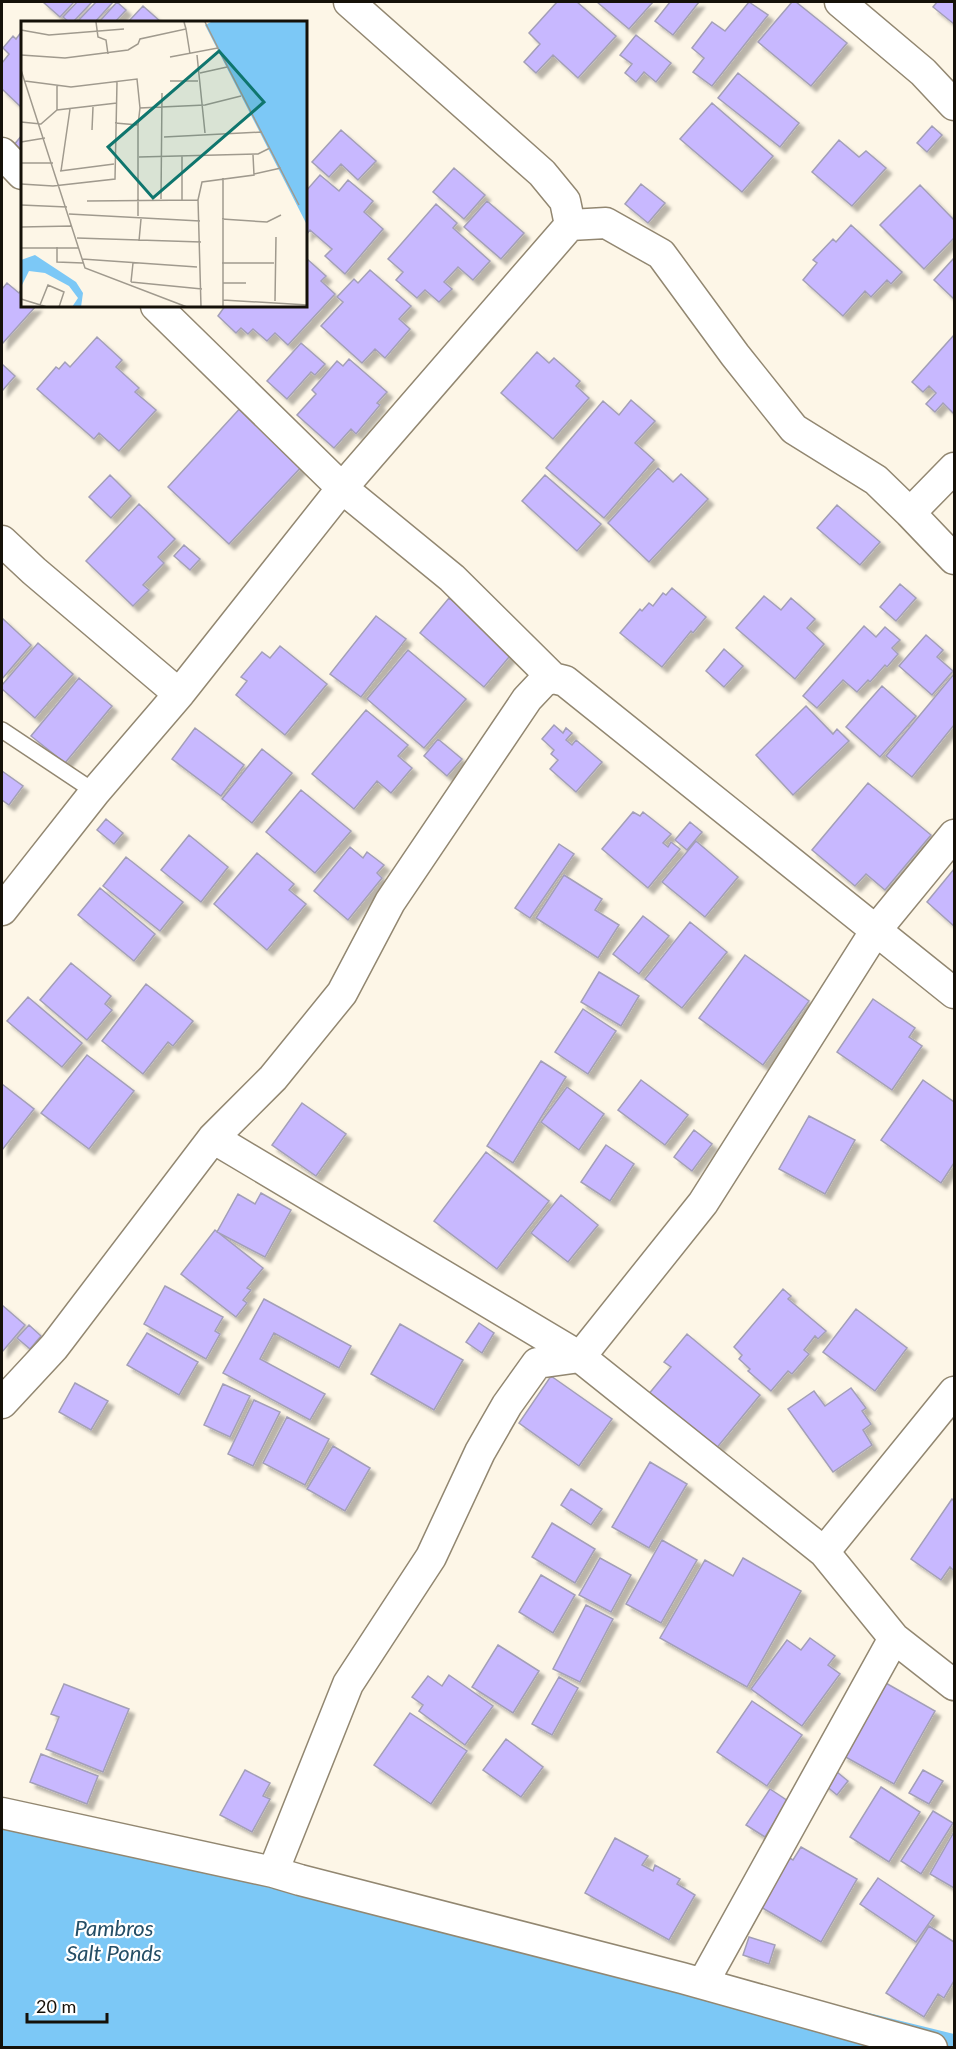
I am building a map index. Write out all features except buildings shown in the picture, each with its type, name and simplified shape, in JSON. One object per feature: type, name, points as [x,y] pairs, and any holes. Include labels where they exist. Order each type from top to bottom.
[{"type":"street","points":[[349,2],[542,173],[565,201],[570,225]]},
{"type":"street","points":[[840,2],[923,72],[954,105]]},
{"type":"street","points":[[2,153],[21,173]]},
{"type":"street","points":[[2,910],[95,792],[179,694],[342,488],[570,225],[606,223],[661,254],[735,355],[794,429],[876,480],[954,559]]},
{"type":"street","points":[[158,308],[342,488],[452,578],[553,678],[565,681],[954,993]]},
{"type":"street","points":[[910,513],[954,468]]},
{"type":"street","points":[[2,541],[179,694]]},
{"type":"street","points":[[2,1403],[54,1347],[213,1138],[273,1078],[342,993],[390,902],[527,699],[543,681],[553,678]]},
{"type":"street","points":[[273,1872],[348,1684],[430,1557],[480,1452],[507,1405],[537,1364],[580,1357],[704,1203],[876,930],[954,835]]},
{"type":"street","points":[[213,1138],[580,1357],[824,1552],[894,1638],[954,1685]]},
{"type":"street","points":[[824,1552],[954,1392]]},
{"type":"street","points":[[703,1983],[894,1638]]},
{"type":"street","points":[[2,1813],[273,1872],[703,1983],[932,2048]]},
{"type":"lane","points":[[2,730],[95,792]]},
{"type":"water","name":"Pambros Salt Ponds","points":[[2,1800],[954,2034],[954,2048],[2,2048]]}]
